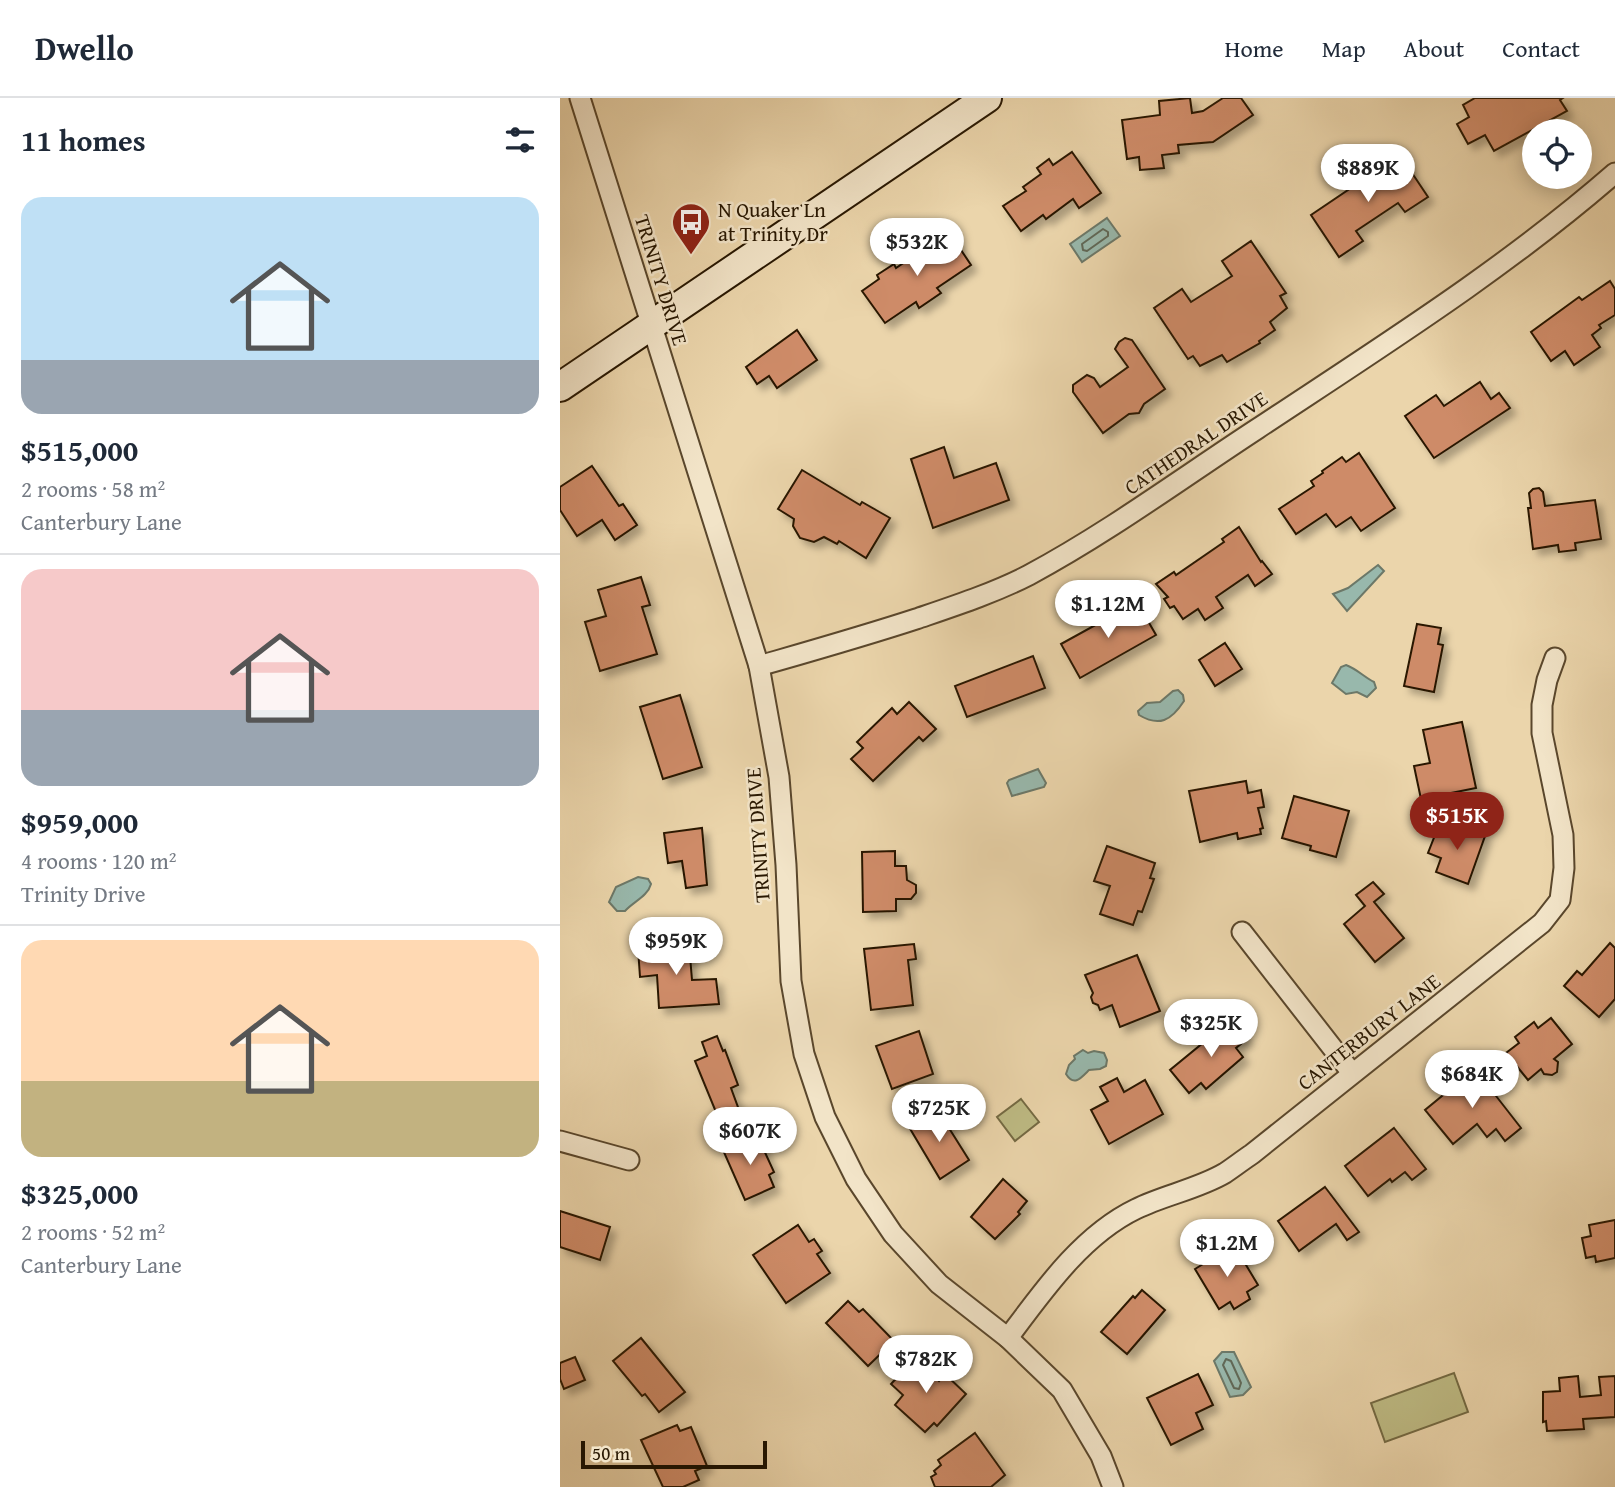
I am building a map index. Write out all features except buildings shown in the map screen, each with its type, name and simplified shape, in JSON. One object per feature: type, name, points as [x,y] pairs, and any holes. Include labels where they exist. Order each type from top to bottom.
[{"type":"main road","points":[[560,387],[987,98]]},
{"type":"street","name":"TRINITY DRIVE","points":[[580,98],[758,666],[779,776],[791,981],[804,1054],[814,1089],[850,1169],[892,1234],[939,1284],[1008,1338],[1062,1390],[1101,1456],[1113,1487]]},
{"type":"street","name":"CATHEDRAL DRIVE","points":[[758,666],[883,631],[942,611],[1029,575],[1142,507],[1511,257],[1615,173]]},
{"type":"street","name":"CANTERBURY LANE","points":[[1008,1338],[1041,1293],[1082,1249],[1112,1223],[1135,1209],[1224,1174],[1542,923],[1560,900],[1564,868],[1563,835],[1542,733],[1542,705],[1555,658]]},
{"type":"street","points":[[1242,932],[1352,1073]]},
{"type":"street","points":[[560,1141],[629,1160]]},
{"type":"shaded area","points":[[1021,1099],[1039,1122],[1015,1141],[997,1117]]},
{"type":"shaded area","points":[[1454,1373],[1468,1412],[1385,1442],[1371,1403]]},
{"type":"water","points":[[1107,218],[1120,236],[1082,262],[1070,244]]},
{"type":"water","points":[[1378,565],[1384,571],[1347,611],[1333,594],[1348,588]]},
{"type":"water","points":[[1346,665],[1374,682],[1376,688],[1367,697],[1357,692],[1346,694],[1332,683],[1341,667]]},
{"type":"water","points":[[1178,690],[1184,701],[1169,717],[1153,721],[1139,715],[1138,711],[1147,703],[1160,702]]},
{"type":"water","points":[[1038,769],[1046,783],[1044,787],[1012,796],[1007,783],[1009,780]]},
{"type":"water","points":[[638,877],[648,879],[651,884],[649,888],[625,911],[617,911],[609,902],[616,887]]},
{"type":"water","points":[[1083,1050],[1088,1053],[1104,1053],[1106,1066],[1089,1070],[1075,1081],[1066,1074],[1075,1059],[1074,1056]]},
{"type":"water","points":[[1222,1352],[1234,1352],[1251,1387],[1243,1395],[1230,1397],[1214,1361]]},
{"type":"place","name":"N Quaker Ln at Trinity Dr","points":[[691,256]]}]
